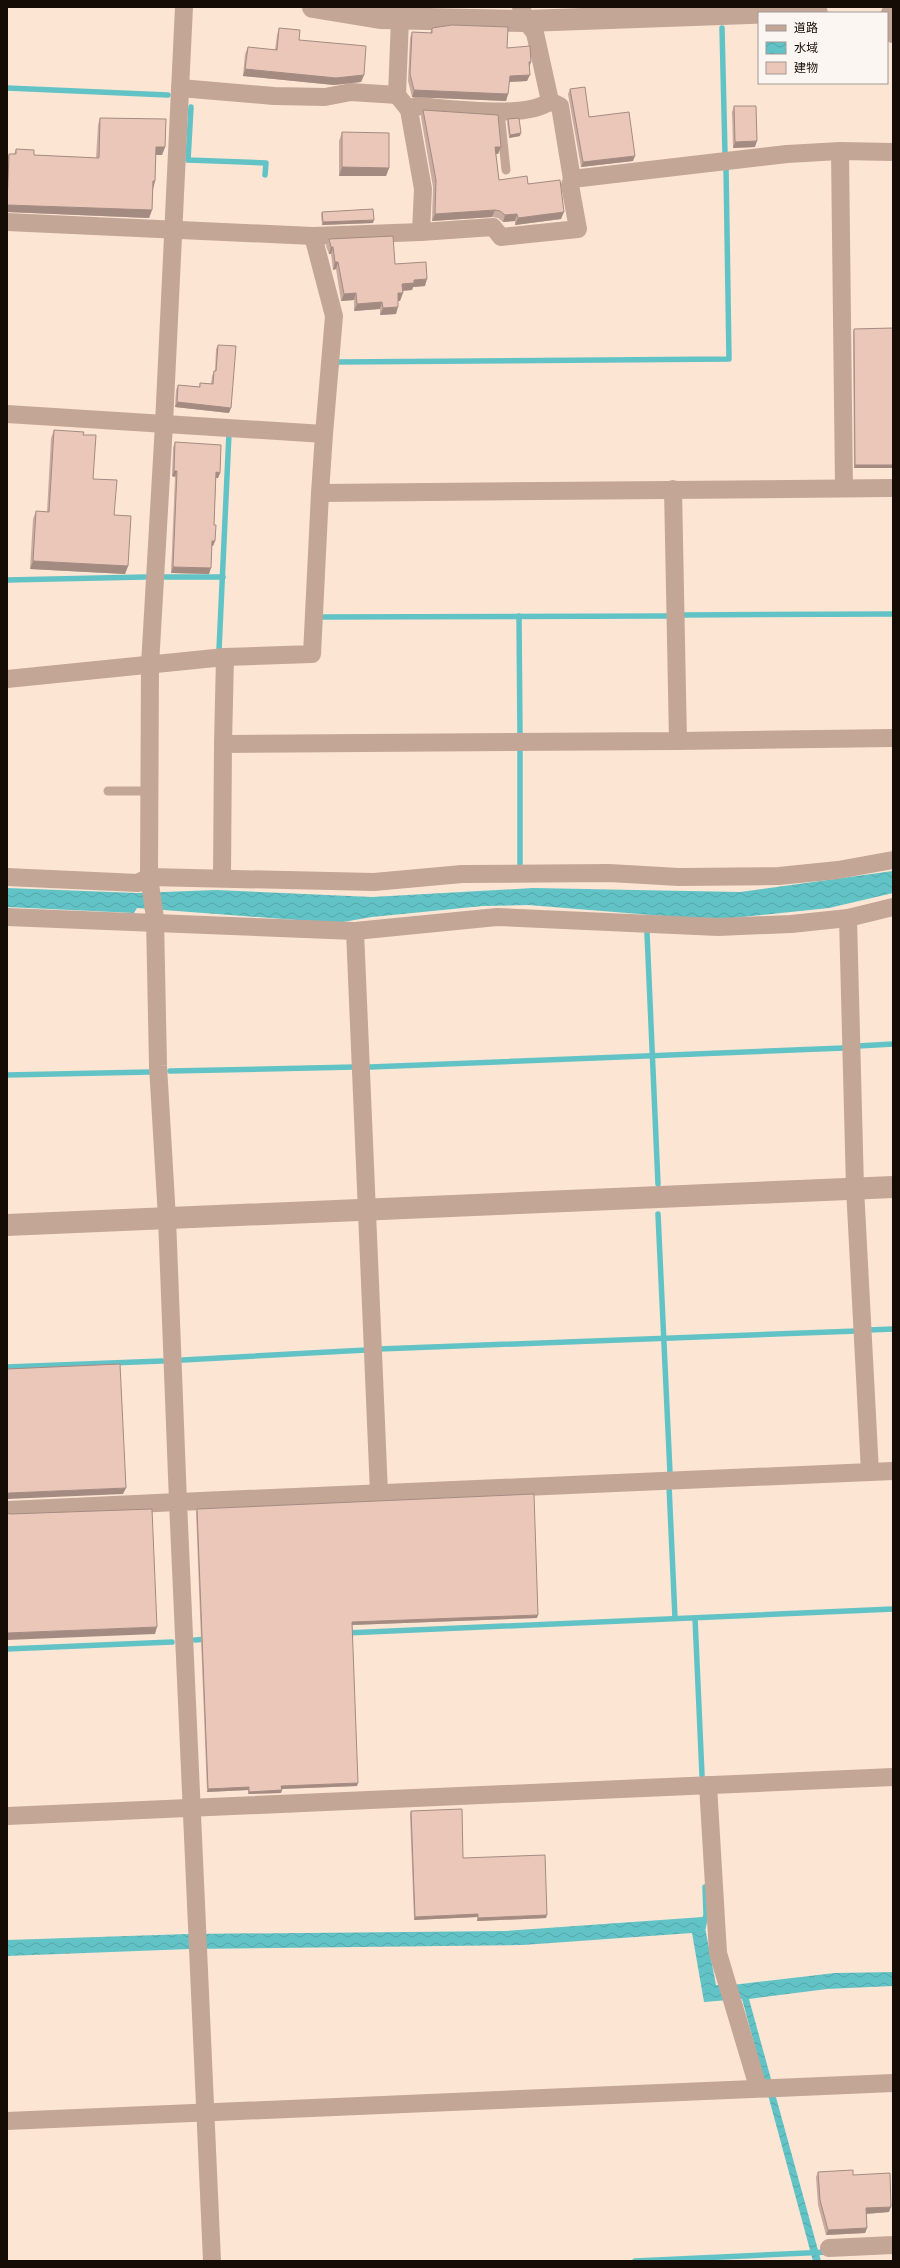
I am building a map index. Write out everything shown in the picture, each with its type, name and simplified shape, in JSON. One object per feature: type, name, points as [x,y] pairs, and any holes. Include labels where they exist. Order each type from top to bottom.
[{"type":"street","points":[[184,7],[164,424],[150,665],[149,882],[155,921],[158,1066],[167,1218],[178,1502],[193,1808],[212,2261]]},
{"type":"street","points":[[313,7],[380,18],[402,13],[524,14],[758,12]]},
{"type":"street","points":[[402,13],[397,95],[409,110],[423,189],[421,232]]},
{"type":"street","points":[[524,14],[536,34],[550,101]]},
{"type":"street","points":[[890,15],[893,32]]},
{"type":"street","points":[[180,88],[274,96],[325,97],[351,92],[397,95]]},
{"type":"street","points":[[409,110],[416,106],[500,112],[543,107],[550,101]]},
{"type":"street","points":[[7,222],[313,236],[421,232],[493,227],[501,237],[578,229],[570,185],[572,179],[560,106],[550,101]]},
{"type":"street","points":[[572,179],[787,154],[840,151],[893,152]]},
{"type":"street","points":[[840,151],[844,488]]},
{"type":"street","points":[[7,679],[225,657],[312,654],[320,493],[334,316],[313,236]]},
{"type":"street","points":[[7,414],[324,434]]},
{"type":"street","points":[[320,493],[893,488]]},
{"type":"street","points":[[673,489],[678,740]]},
{"type":"street","points":[[222,878],[225,657]]},
{"type":"street","points":[[223,744],[893,738]]},
{"type":"street","points":[[7,877],[138,883],[222,878],[374,882],[462,874],[610,873],[679,877],[779,876],[838,870],[893,860]]},
{"type":"street","points":[[7,917],[155,921],[355,931],[497,917],[718,927],[791,924],[848,918],[893,907]]},
{"type":"street","points":[[848,918],[855,1188],[870,1472]]},
{"type":"street","points":[[355,931],[379,1493]]},
{"type":"street","points":[[7,1225],[893,1187]]},
{"type":"street","points":[[7,1510],[893,1471]]},
{"type":"street","points":[[7,1816],[893,1778]]},
{"type":"street","points":[[708,1786],[718,1953],[761,2088]]},
{"type":"street","points":[[7,2121],[893,2083]]},
{"type":"street","points":[[829,2248],[893,2245]]},
{"type":"lane","points":[[500,112],[506,170]]},
{"type":"lane","points":[[108,791],[149,791]]},
{"type":"water","points":[[893,871],[893,893],[829,908],[713,920],[528,905],[483,906],[372,917],[337,923],[137,908],[134,913],[7,907],[7,888],[137,893],[216,890],[372,897],[533,888],[740,892]]},
{"type":"water","points":[[703,1917],[716,1985],[732,1985],[835,1973],[893,1972],[893,1986],[827,1989],[749,1999],[821,2261],[813,2261],[742,1999],[704,2002],[692,1933],[523,1945],[190,1949],[7,1956],[7,1940],[188,1934],[505,1931]]},
{"type":"building","points":[[452,25],[508,27],[507,48],[530,46],[530,75],[510,76],[508,94],[414,90],[410,74],[412,32],[432,33],[432,28]]},
{"type":"building","points":[[279,28],[300,30],[299,40],[366,46],[364,75],[336,78],[245,69],[248,47],[277,50]]},
{"type":"building","points":[[585,87],[589,117],[629,112],[635,156],[583,162],[570,89]]},
{"type":"building","points":[[734,106],[756,106],[757,141],[735,142]]},
{"type":"building","points":[[423,110],[498,115],[501,147],[495,147],[499,180],[527,176],[528,184],[560,180],[564,212],[518,218],[517,214],[505,215],[500,211],[495,210],[435,214],[436,180]]},
{"type":"building","points":[[100,118],[166,119],[165,147],[156,147],[152,210],[7,205],[9,154],[16,154],[16,149],[34,150],[34,155],[99,158]]},
{"type":"building","points":[[519,118],[521,133],[510,135],[508,119]]},
{"type":"building","points":[[342,132],[389,133],[389,168],[342,167]]},
{"type":"building","points":[[373,209],[374,220],[323,222],[322,212]]},
{"type":"building","points":[[393,236],[395,264],[426,262],[427,279],[414,280],[414,283],[402,284],[403,293],[398,293],[398,307],[383,308],[382,302],[357,304],[356,293],[344,294],[338,262],[335,262],[333,247],[331,247],[329,239]]},
{"type":"building","points":[[893,328],[893,465],[855,465],[854,329]]},
{"type":"building","points":[[218,345],[236,346],[231,408],[177,402],[178,385],[200,387],[200,383],[213,384],[214,371],[216,371]]},
{"type":"building","points":[[54,430],[84,432],[83,435],[96,435],[93,479],[117,480],[114,515],[131,516],[128,566],[33,561],[36,511],[49,512]]},
{"type":"building","points":[[175,442],[221,445],[220,473],[216,472],[214,525],[216,525],[215,541],[212,541],[211,568],[173,567],[177,471],[174,471]]},
{"type":"building","points":[[120,1364],[126,1488],[7,1494],[7,1369]]},
{"type":"building","points":[[534,1494],[538,1615],[352,1622],[358,1783],[281,1786],[282,1790],[249,1792],[249,1787],[208,1789],[197,1509]]},
{"type":"building","points":[[152,1509],[157,1627],[7,1633],[7,1513]]},
{"type":"building","points":[[462,1809],[463,1858],[545,1855],[547,1915],[478,1918],[478,1914],[415,1917],[411,1811]]},
{"type":"building","points":[[853,2170],[853,2175],[890,2173],[891,2207],[866,2208],[867,2228],[828,2230],[820,2200],[818,2172]]},
{"type":"waterway","points":[[722,28],[725,154]]},
{"type":"waterway","points":[[7,88],[168,95]]},
{"type":"waterway","points":[[191,107],[188,160],[266,163],[265,175]]},
{"type":"waterway","points":[[336,365],[337,362],[729,359],[726,167]]},
{"type":"waterway","points":[[219,650],[229,433]]},
{"type":"waterway","points":[[7,580],[145,577]]},
{"type":"waterway","points":[[165,577],[223,577]]},
{"type":"waterway","points":[[682,615],[893,614]]},
{"type":"waterway","points":[[519,616],[520,737]]},
{"type":"waterway","points":[[319,617],[669,616]]},
{"type":"waterway","points":[[520,748],[520,864]]},
{"type":"waterway","points":[[647,933],[658,1184]]},
{"type":"waterway","points":[[858,1046],[893,1044]]},
{"type":"waterway","points":[[370,1067],[844,1048]]},
{"type":"waterway","points":[[170,1071],[355,1067]]},
{"type":"waterway","points":[[7,1075],[149,1072]]},
{"type":"waterway","points":[[658,1214],[670,1473]]},
{"type":"waterway","points":[[868,1330],[893,1329]]},
{"type":"waterway","points":[[379,1349],[857,1331]]},
{"type":"waterway","points":[[183,1360],[366,1350]]},
{"type":"waterway","points":[[7,1367],[162,1361]]},
{"type":"waterway","points":[[669,1485],[675,1618]]},
{"type":"waterway","points":[[346,1633],[893,1609]]},
{"type":"waterway","points":[[695,1618],[702,1775]]},
{"type":"waterway","points":[[195,1640],[207,1639]]},
{"type":"waterway","points":[[7,1649],[172,1642]]},
{"type":"waterway","points":[[703,1928],[706,1914],[705,1887]]},
{"type":"waterway","points":[[635,2261],[829,2252]]}]
